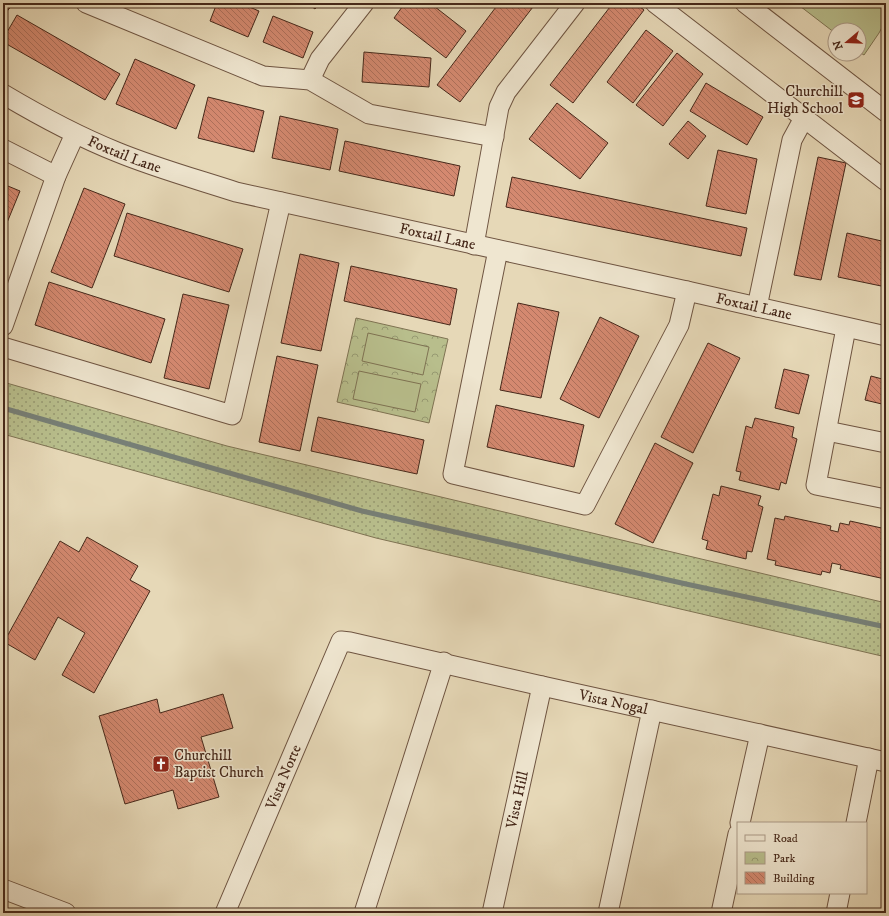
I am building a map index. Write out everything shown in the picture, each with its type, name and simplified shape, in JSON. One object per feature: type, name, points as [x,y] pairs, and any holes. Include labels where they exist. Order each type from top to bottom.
[{"type":"street","points":[[86,3],[262,76],[310,80],[369,114],[494,137]]},
{"type":"street","points":[[310,80],[320,59],[364,3]]},
{"type":"street","points":[[474,245],[499,107],[506,92],[576,3]]},
{"type":"street","points":[[655,3],[886,181]]},
{"type":"street","points":[[745,3],[886,112]]},
{"type":"street","name":"Foxtail Lane","points":[[3,94],[75,134],[118,153],[236,192],[886,336]]},
{"type":"street","points":[[757,307],[792,140],[804,118]]},
{"type":"street","points":[[3,326],[56,176],[75,134]]},
{"type":"street","points":[[3,149],[56,176]]},
{"type":"street","points":[[3,347],[232,416],[281,202]]},
{"type":"street","points":[[498,250],[453,474],[585,505],[679,324],[686,291]]},
{"type":"street","points":[[846,328],[816,485],[886,499]]},
{"type":"street","points":[[827,430],[886,443]]},
{"type":"street","name":"Vista Nogal","points":[[342,642],[350,642],[444,662],[542,686],[878,760]]},
{"type":"street","name":"Vista Norte","points":[[225,913],[342,642]]},
{"type":"street","points":[[364,913],[444,662]]},
{"type":"street","name":"Vista Hill","points":[[492,913],[542,686]]},
{"type":"street","points":[[608,913],[652,710]]},
{"type":"street","points":[[740,822],[760,734]]},
{"type":"street","points":[[856,822],[878,760]]},
{"type":"street","points":[[720,913],[737,838]]},
{"type":"street","points":[[3,889],[66,913]]},
{"type":"street","points":[[836,913],[840,894]]},
{"type":"green space","points":[[796,3],[886,3],[886,20],[867,51],[867,22],[827,22],[827,27]]},
{"type":"green space","points":[[356,318],[448,339],[429,423],[337,402]]},
{"type":"green space","points":[[368,333],[429,347],[423,375],[362,361]]},
{"type":"green space","points":[[359,371],[421,384],[415,412],[353,399]]},
{"type":"green space","points":[[3,382],[227,446],[886,603],[886,657],[376,538],[3,434]]},
{"type":"building","points":[[3,3],[14,3],[3,16]]},
{"type":"building","points":[[217,3],[240,3],[259,11],[248,37],[210,21]]},
{"type":"building","points":[[307,3],[320,3],[315,9]]},
{"type":"building","points":[[405,3],[430,3],[466,31],[446,58],[394,18]]},
{"type":"building","points":[[499,3],[536,3],[460,102],[437,85]]},
{"type":"building","points":[[613,3],[635,3],[644,10],[573,103],[550,85]]},
{"type":"building","points":[[17,15],[120,74],[105,100],[3,42],[3,39]]},
{"type":"building","points":[[273,16],[313,32],[303,58],[263,42]]},
{"type":"building","points":[[646,30],[673,51],[633,103],[607,82]]},
{"type":"building","points":[[364,52],[431,58],[429,87],[362,82]]},
{"type":"building","points":[[677,53],[703,74],[663,126],[636,105]]},
{"type":"building","points":[[135,59],[195,85],[176,129],[116,104]]},
{"type":"building","points":[[706,83],[763,117],[747,145],[690,111]]},
{"type":"building","points":[[208,97],[264,111],[254,152],[198,138]]},
{"type":"building","points":[[557,103],[608,143],[580,179],[529,139]]},
{"type":"building","points":[[280,116],[338,129],[330,170],[272,158]]},
{"type":"building","points":[[688,121],[706,136],[688,159],[669,144]]},
{"type":"building","points":[[345,141],[460,166],[454,196],[339,171]]},
{"type":"building","points":[[718,150],[757,159],[746,214],[706,206]]},
{"type":"building","points":[[818,157],[846,163],[821,280],[794,275]]},
{"type":"building","points":[[512,177],[747,228],[741,256],[506,207]]},
{"type":"building","points":[[3,184],[20,191],[4,230],[3,230]]},
{"type":"building","points":[[84,188],[125,204],[92,288],[51,272]]},
{"type":"building","points":[[127,213],[243,249],[229,292],[114,256]]},
{"type":"building","points":[[847,233],[886,242],[886,287],[838,277]]},
{"type":"building","points":[[300,254],[339,263],[321,351],[281,343]]},
{"type":"building","points":[[351,266],[457,289],[450,325],[344,301]]},
{"type":"building","points":[[49,282],[165,319],[151,363],[35,325]]},
{"type":"building","points":[[183,294],[229,305],[209,389],[164,378]]},
{"type":"building","points":[[518,303],[559,312],[541,398],[500,390]]},
{"type":"building","points":[[600,317],[639,336],[599,418],[560,399]]},
{"type":"building","points":[[708,343],[740,358],[693,453],[661,437]]},
{"type":"building","points":[[277,356],[318,365],[300,451],[259,442]]},
{"type":"building","points":[[784,369],[809,375],[799,414],[775,408]]},
{"type":"building","points":[[871,376],[886,380],[886,405],[865,400]]},
{"type":"building","points":[[496,405],[584,425],[574,467],[487,447]]},
{"type":"building","points":[[318,417],[424,440],[417,474],[311,451]]},
{"type":"building","points":[[755,418],[794,427],[792,437],[797,439],[786,484],[781,482],[779,490],[739,480],[741,472],[736,471],[746,426],[752,428]]},
{"type":"building","points":[[655,443],[693,463],[653,543],[615,524]]},
{"type":"building","points":[[721,486],[761,496],[758,505],[763,507],[752,552],[747,551],[746,559],[706,549],[708,541],[702,539],[713,494],[719,496]]},
{"type":"building","points":[[785,516],[831,526],[830,530],[838,532],[840,523],[849,525],[850,521],[886,529],[885,579],[840,569],[841,565],[832,563],[830,573],[822,571],[821,575],[775,565],[776,561],[767,559],[775,518],[784,520]]},
{"type":"building","points":[[87,537],[138,566],[130,580],[150,591],[94,693],[62,675],[85,633],[58,617],[35,660],[4,642],[60,541],[79,552]]},
{"type":"building","name":"Churchill Baptist Church","points":[[223,694],[233,728],[201,737],[219,797],[178,809],[173,790],[125,804],[99,716],[157,699],[160,713]]},
{"type":"waterway","points":[[3,408],[362,511],[686,584],[886,627]]},
{"type":"place","name":"Churchill High School","points":[[856,100]]},
{"type":"place","name":"Churchill Baptist Church","points":[[161,764]]}]
